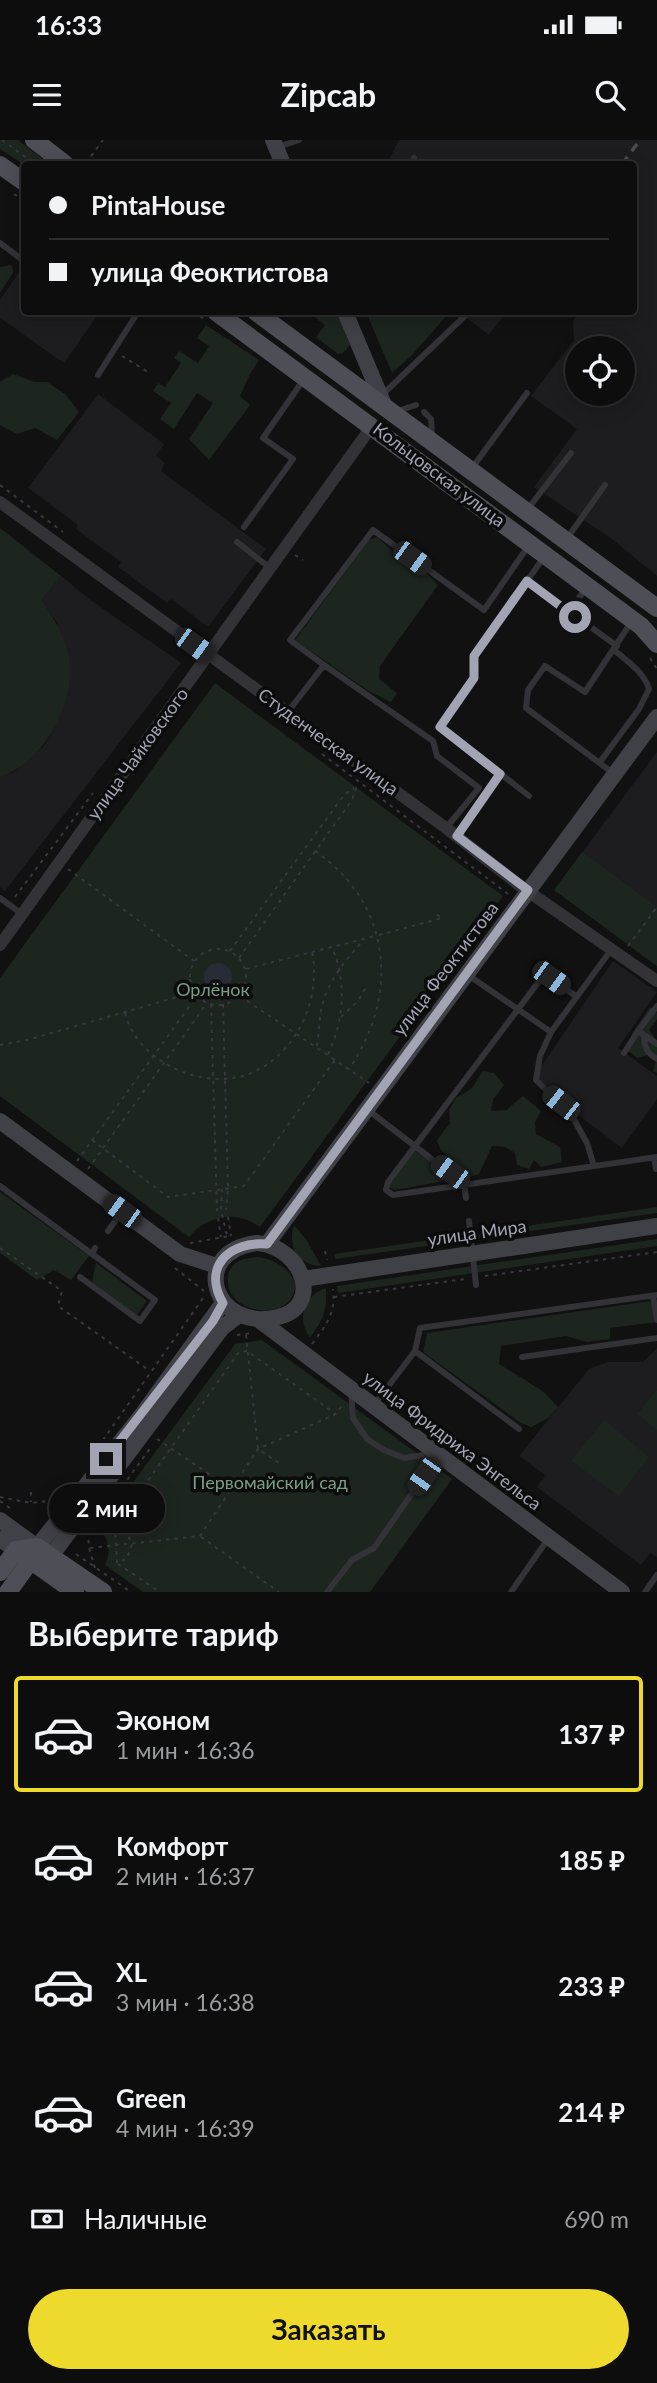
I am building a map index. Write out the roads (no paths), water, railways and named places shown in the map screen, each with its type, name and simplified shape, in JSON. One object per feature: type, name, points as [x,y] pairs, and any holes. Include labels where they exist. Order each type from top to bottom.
[{"type":"main road","points":[[40,142],[62,161]]},
{"type":"main road","points":[[0,165],[21,180]]},
{"type":"main road","name":"Кольцовская улица","points":[[220,315],[633,620],[657,644]]},
{"type":"main road","name":"Кольцовская улица","points":[[260,315],[386,405],[657,608]]},
{"type":"main road","points":[[0,1572],[34,1553]]},
{"type":"main road","points":[[8,1592],[34,1553]]},
{"type":"main road","points":[[34,1553],[75,1592]]},
{"type":"main road","points":[[34,1553],[103,1592]]},
{"type":"street","points":[[274,144],[282,161]]},
{"type":"street","points":[[346,315],[386,405]]},
{"type":"street","name":"улица Чайковского","points":[[0,945],[372,426]]},
{"type":"street","name":"Студенческая улица","points":[[0,502],[528,890],[657,981]]},
{"type":"street","name":"улица Феоктистова","points":[[267,1244],[657,716]]},
{"type":"street","points":[[0,1121],[180,1254],[217,1266]]},
{"type":"street","name":"улица Мира","points":[[303,1279],[657,1226]]},
{"type":"street","points":[[34,1553],[213,1321],[223,1303],[216,1286],[217,1266],[222,1258],[238,1248],[257,1243],[267,1244],[287,1254],[300,1270],[303,1279],[301,1297],[291,1311],[259,1326]]},
{"type":"street","name":"улица Фридриха Энгельса","points":[[223,1303],[304,1354],[622,1592]]},
{"type":"street","points":[[34,1553],[222,1328],[239,1315]]},
{"type":"street","points":[[7,1516],[34,1553]]},
{"type":"street","points":[[0,1539],[34,1553]]},
{"type":"lane","points":[[274,144],[299,140]]},
{"type":"lane","points":[[0,243],[21,259]]},
{"type":"lane","points":[[98,375],[136,315]]},
{"type":"lane","points":[[386,405],[466,315]]},
{"type":"lane","points":[[244,527],[293,459],[263,438],[306,377]]},
{"type":"lane","points":[[471,470],[527,393]]},
{"type":"lane","points":[[386,405],[416,405]]},
{"type":"lane","points":[[424,412],[431,419],[432,441]]},
{"type":"lane","points":[[526,510],[571,453]]},
{"type":"lane","points":[[566,540],[605,485]]},
{"type":"lane","points":[[452,832],[479,788],[437,756],[433,741],[290,640],[373,530],[484,610],[530,543]]},
{"type":"lane","points":[[237,542],[270,568]]},
{"type":"lane","points":[[529,796],[440,727],[474,678],[474,656],[546,555]]},
{"type":"lane","points":[[527,581],[615,648],[647,682],[649,689],[639,709],[600,762]]},
{"type":"lane","points":[[569,612],[587,586]]},
{"type":"lane","points":[[615,774],[526,708],[528,690],[545,666],[585,692],[633,620]]},
{"type":"lane","points":[[287,713],[324,665]]},
{"type":"lane","points":[[452,832],[500,774]]},
{"type":"lane","points":[[0,898],[22,914]]},
{"type":"lane","points":[[594,1166],[587,1143],[572,1116],[536,1080],[540,1056],[551,1032],[616,952]]},
{"type":"lane","points":[[466,974],[551,1032]]},
{"type":"lane","points":[[577,997],[551,978],[543,976],[388,1182],[386,1190],[393,1195],[655,1157],[656,1169]]},
{"type":"lane","points":[[624,1053],[641,1033],[657,1006]]},
{"type":"lane","points":[[641,1033],[657,1044]]},
{"type":"lane","points":[[641,1033],[648,1053],[657,1059]]},
{"type":"lane","points":[[366,1109],[464,1184],[466,1198]]},
{"type":"lane","points":[[0,1186],[94,1251],[155,1300],[140,1321],[80,1277]]},
{"type":"lane","points":[[108,1231],[122,1211]]},
{"type":"lane","points":[[469,1221],[476,1281]]},
{"type":"lane","points":[[373,1406],[415,1351],[420,1328],[655,1296],[657,1320]]},
{"type":"lane","points":[[479,1308],[481,1319]]},
{"type":"lane","points":[[522,1357],[657,1338]]},
{"type":"lane","points":[[415,1351],[519,1429]]},
{"type":"lane","points":[[352,1390],[353,1418],[368,1439],[384,1450],[404,1458],[437,1453]]},
{"type":"lane","points":[[327,1592],[352,1560],[374,1548],[437,1453]]},
{"type":"lane","points":[[510,1592],[549,1537]]},
{"type":"lane","points":[[645,1592],[657,1575]]},
{"type":"railway","points":[[624,161],[640,140]]},
{"type":"park label","name":"Орлёнок","points":[[213,990]]},
{"type":"park label","name":"Первомайский сад","points":[[270,1483]]}]
